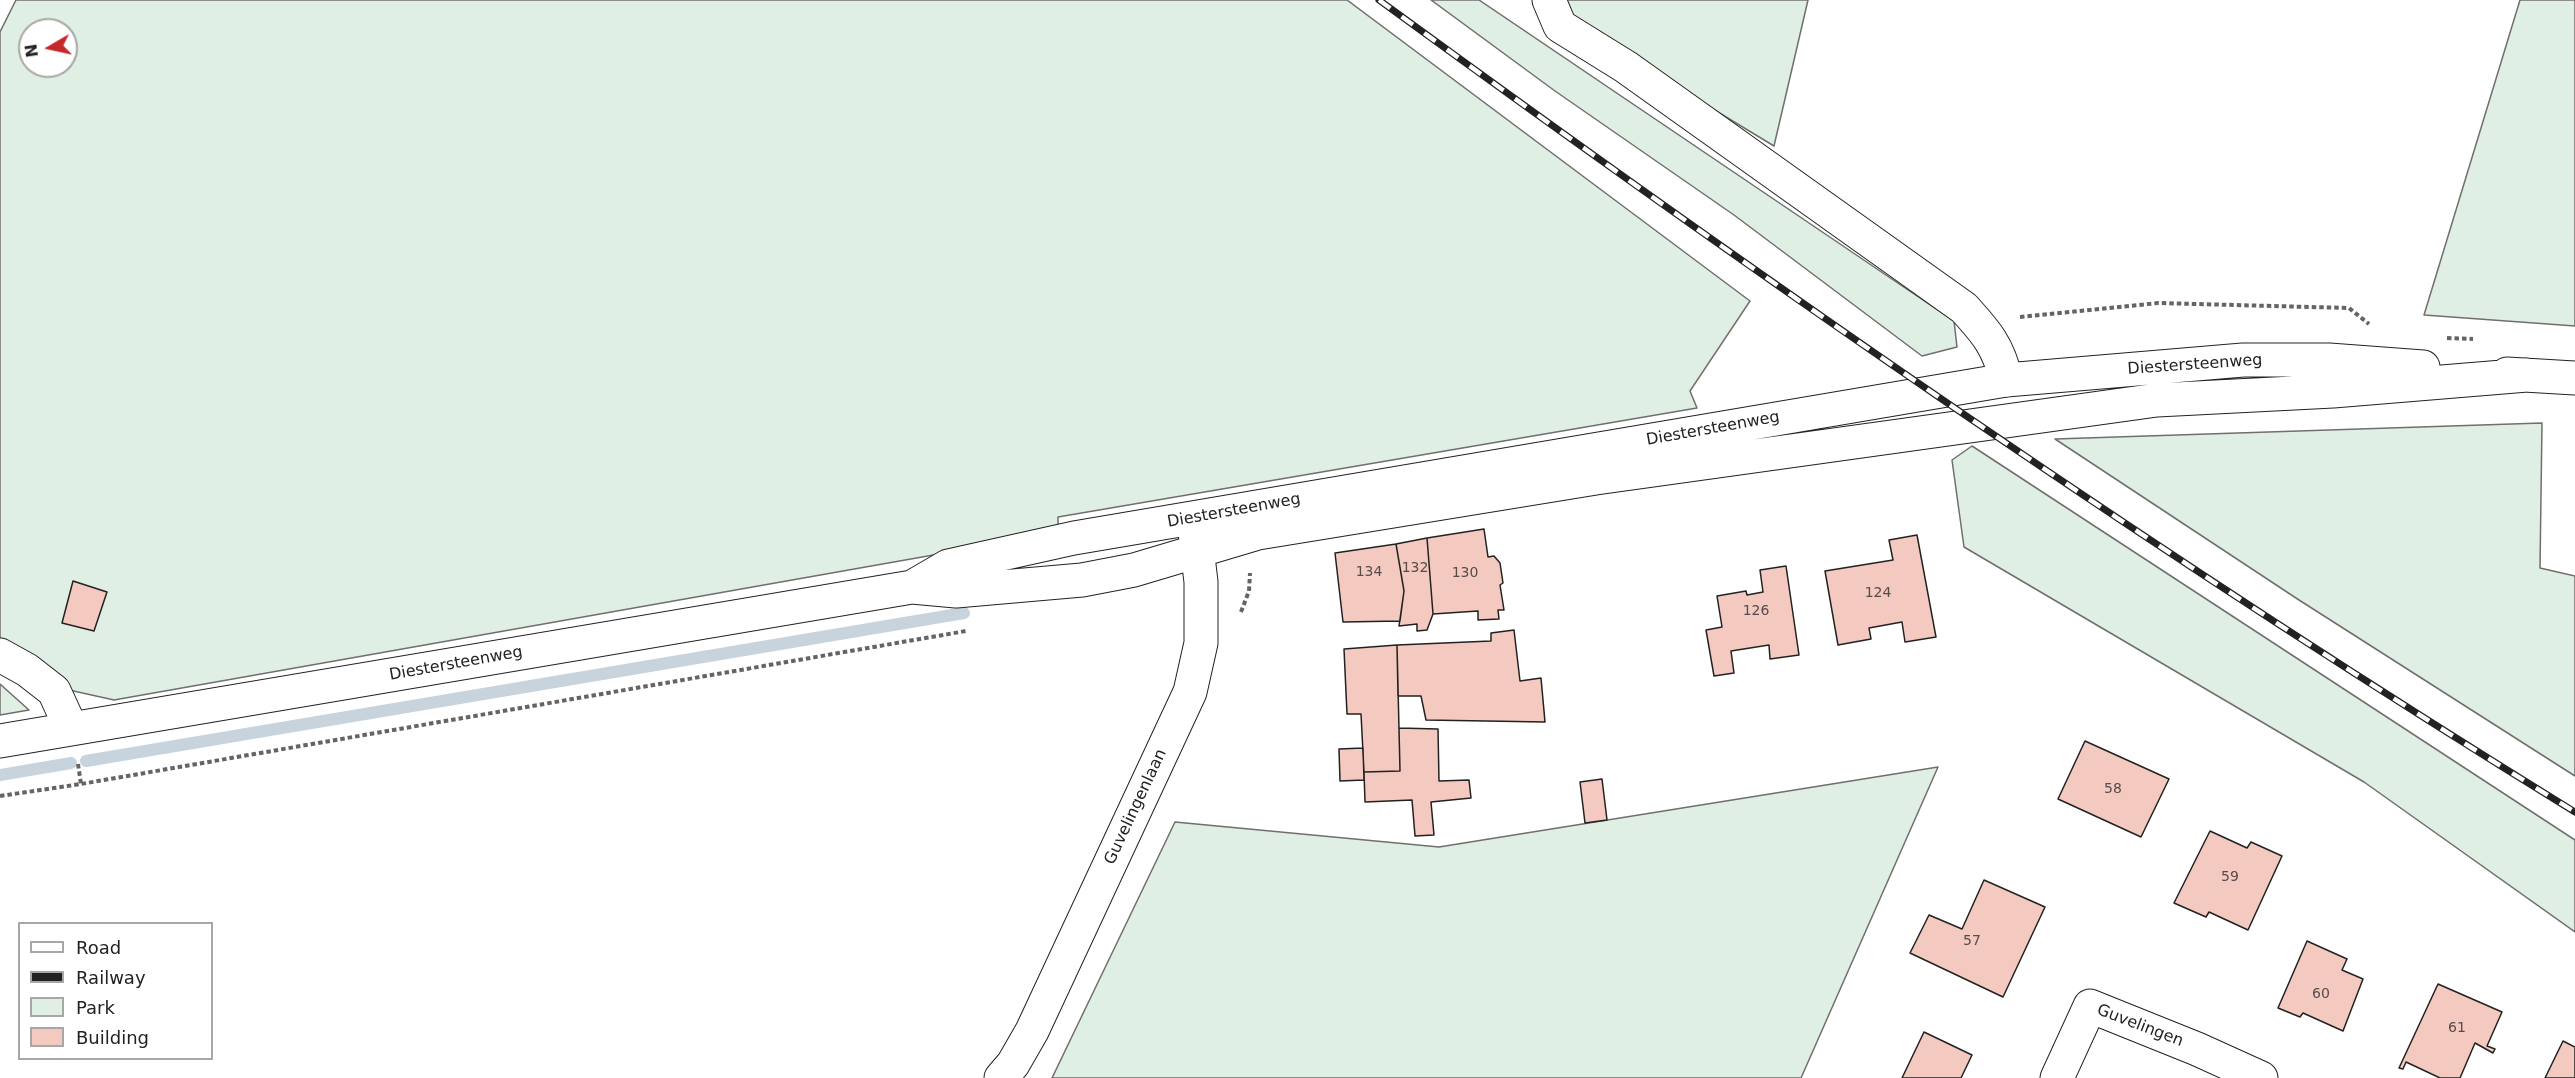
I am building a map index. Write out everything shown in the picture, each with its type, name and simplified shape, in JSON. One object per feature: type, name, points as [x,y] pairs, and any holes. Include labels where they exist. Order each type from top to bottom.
[{"type":"main road","points":[[1549,0],[1560,26],[1635,73],[1954,302],[1986,331],[2004,370]]},
{"type":"main road","name":"Diestersteenweg","points":[[912,587],[948,566],[1074,538],[2004,370],[2243,360],[2328,360],[2575,378]]},
{"type":"main road","name":"Diestersteenweg","points":[[0,741],[912,587],[957,591],[1082,580],[1134,570],[1258,533],[1596,478],[2133,404],[2528,375]]},
{"type":"main road","name":"Guvelingenlaan","points":[[1001,1078],[1013,1064],[1032,1031],[1190,692],[1201,643],[1201,582],[1193,518]]},
{"type":"main road","points":[[0,655],[27,670],[54,691],[71,728]]},
{"type":"main road","name":"Guvelingen","points":[[2057,1078],[2090,1006],[2198,1048],[2261,1078]]},
{"type":"path","points":[[1976,321],[2158,303],[2349,308],[2375,329]]},
{"type":"path","points":[[0,796],[81,784],[971,630]]},
{"type":"green space","points":[[16,0],[1347,0],[1750,301],[1690,391],[1697,408],[1058,517],[1058,529],[956,551],[114,700],[60,688],[0,639],[0,32]]},
{"type":"green space","points":[[1431,0],[1479,0],[1954,321],[1957,347],[1922,356],[1734,215],[1555,91]]},
{"type":"green space","points":[[1533,0],[1808,0],[1774,146]]},
{"type":"green space","points":[[2520,0],[2575,0],[2575,326],[2424,315]]},
{"type":"green space","points":[[2542,423],[2540,568],[2575,576],[2575,776],[2299,600],[2055,439]]},
{"type":"green space","points":[[1972,446],[2575,840],[2575,932],[2364,782],[1964,547],[1952,460]]},
{"type":"green space","points":[[0,684],[29,710],[0,715]]},
{"type":"green space","points":[[1938,767],[1801,1078],[1052,1078],[1175,822],[1439,847]]},
{"type":"building","points":[[1484,529],[1488,557],[1494,556],[1500,563],[1503,583],[1500,585],[1504,610],[1498,610],[1499,619],[1478,620],[1478,611],[1433,614],[1427,538]]},
{"type":"building","points":[[1917,535],[1936,637],[1905,642],[1902,622],[1869,628],[1871,639],[1838,645],[1825,571],[1893,560],[1889,540]]},
{"type":"building","points":[[1427,538],[1433,614],[1427,630],[1417,631],[1417,624],[1399,626],[1404,591],[1396,544]]},
{"type":"building","points":[[1396,544],[1404,591],[1400,621],[1343,622],[1335,553]]},
{"type":"building","points":[[1786,566],[1799,655],[1770,659],[1769,645],[1731,651],[1734,673],[1714,676],[1706,630],[1722,627],[1717,596],[1746,591],[1747,595],[1763,592],[1760,570]]},
{"type":"building","points":[[73,581],[107,592],[94,631],[62,623]]},
{"type":"building","points":[[1514,630],[1520,681],[1541,678],[1545,722],[1426,720],[1421,696],[1398,696],[1397,645],[1491,641],[1491,633]]},
{"type":"building","points":[[1397,645],[1400,771],[1364,772],[1361,714],[1347,714],[1344,649]]},
{"type":"building","points":[[1399,728],[1438,729],[1439,781],[1469,780],[1471,798],[1431,802],[1434,835],[1415,836],[1412,800],[1365,802],[1364,772],[1400,771]]},
{"type":"building","points":[[2085,741],[2169,779],[2141,837],[2058,799]]},
{"type":"building","points":[[1363,748],[1364,780],[1340,781],[1339,749]]},
{"type":"building","points":[[1602,779],[1607,820],[1585,823],[1580,782]]},
{"type":"building","points":[[2210,831],[2247,848],[2251,842],[2282,856],[2248,930],[2209,912],[2206,917],[2174,903]]},
{"type":"building","points":[[1984,880],[2045,907],[2003,997],[1910,953],[1929,915],[1962,929]]},
{"type":"building","points":[[2307,941],[2347,959],[2342,970],[2363,979],[2343,1031],[2303,1013],[2300,1017],[2278,1008]]},
{"type":"building","points":[[2438,984],[2502,1012],[2487,1046],[2495,1049],[2493,1053],[2475,1043],[2460,1078],[2440,1078],[2406,1062],[2403,1069],[2399,1068]]},
{"type":"building","points":[[1924,1032],[1972,1055],[1961,1078],[1902,1078]]},
{"type":"building","points":[[2563,1041],[2575,1047],[2575,1078],[2545,1078]]},
{"type":"waterway","points":[[86,761],[964,613]]},
{"type":"waterway","points":[[0,775],[71,763]]},
{"type":"railway","points":[[1379,0],[1672,211],[1969,418],[2269,618],[2575,812]]}]
